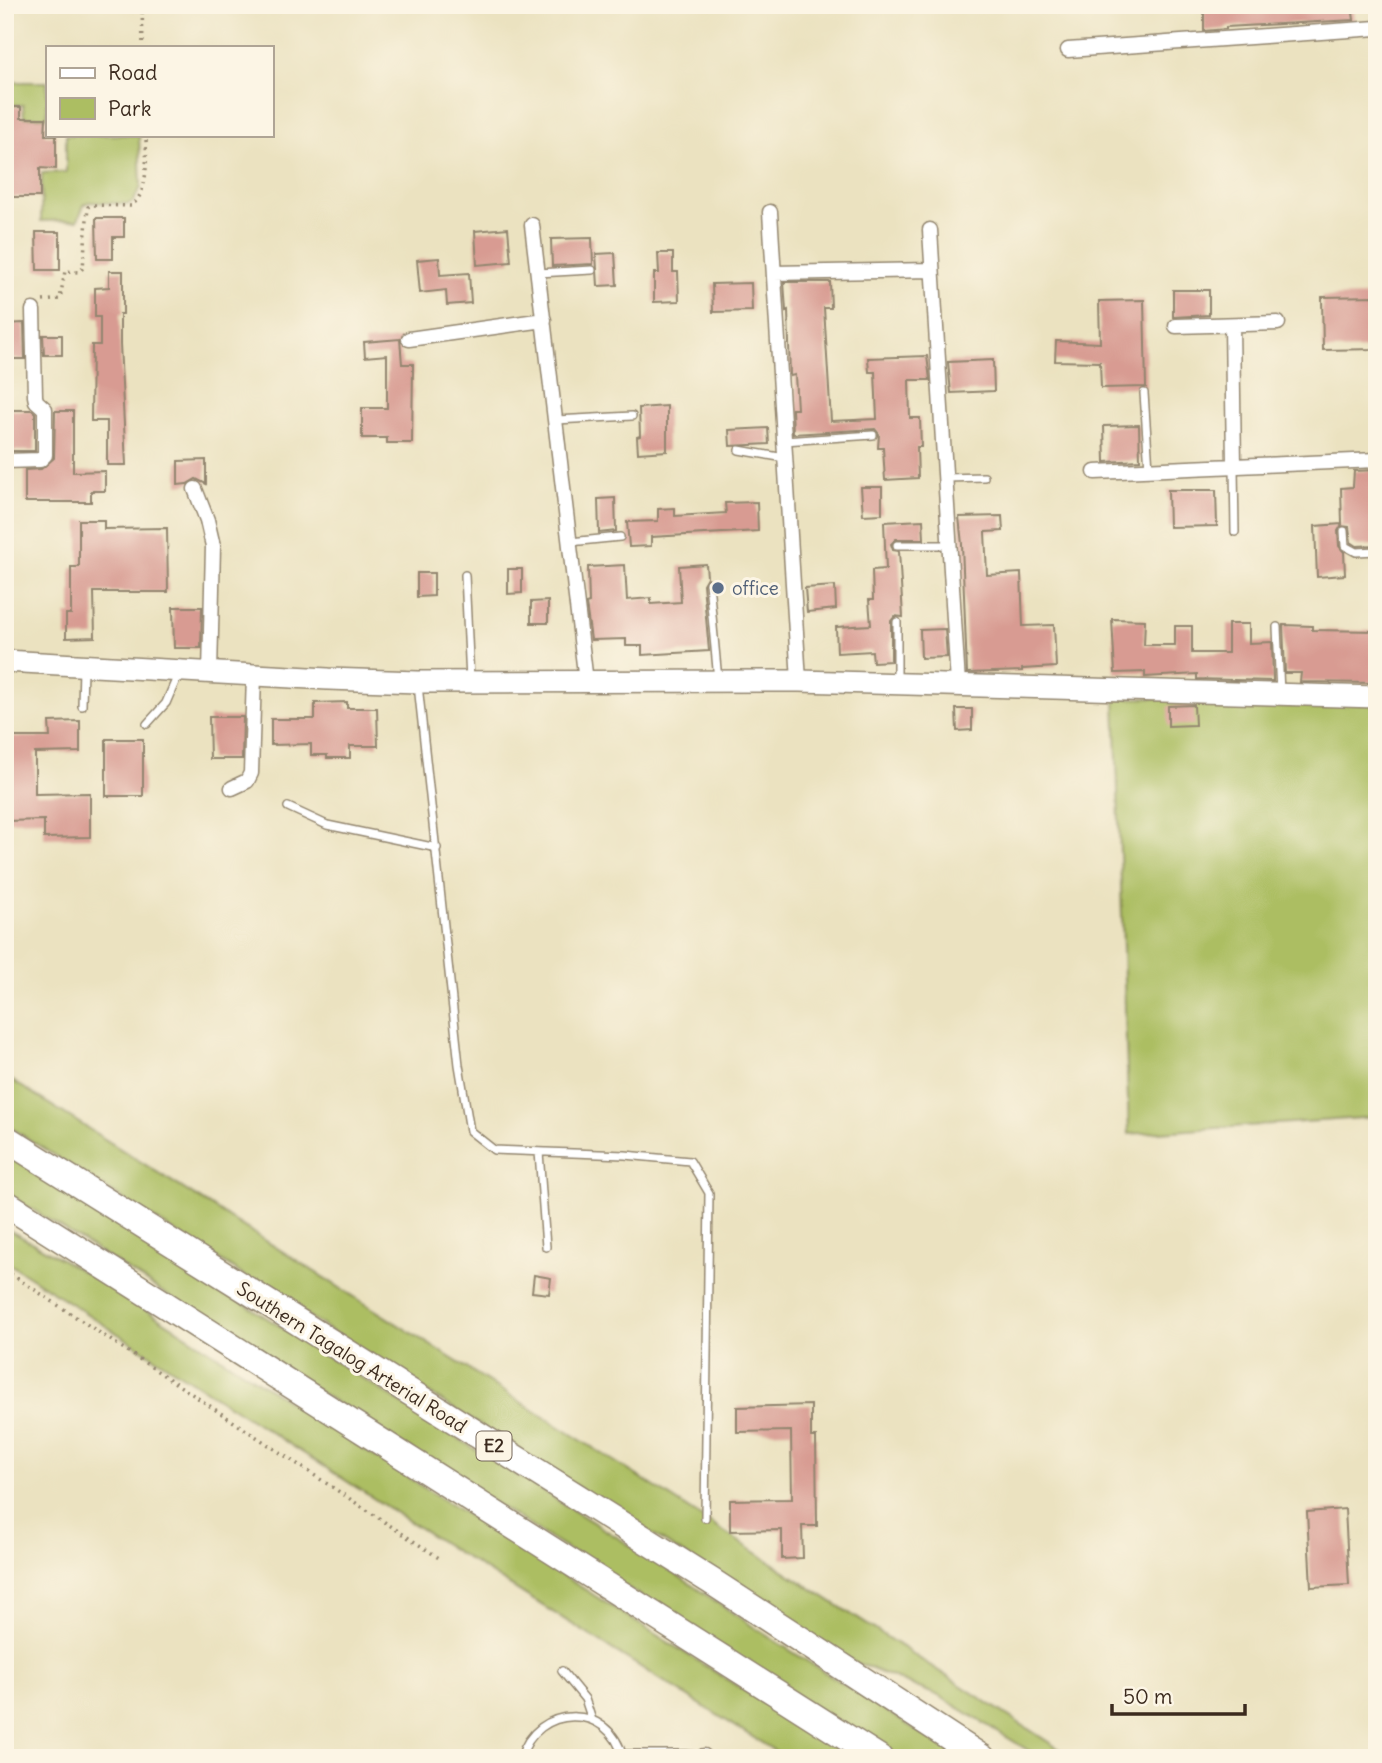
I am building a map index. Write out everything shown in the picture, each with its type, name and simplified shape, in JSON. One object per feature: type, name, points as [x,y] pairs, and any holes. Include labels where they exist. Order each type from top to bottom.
[{"type":"highway","name":"Southern Tagalog Arterial Road","points":[[5,1138],[711,1581],[982,1758]]},
{"type":"highway","points":[[5,1205],[66,1241],[879,1758]]},
{"type":"street","points":[[1069,50],[1377,28]]},
{"type":"street","points":[[770,212],[799,681]]},
{"type":"street","points":[[532,225],[586,682]]},
{"type":"street","points":[[930,230],[958,684]]},
{"type":"street","points":[[774,273],[931,270]]},
{"type":"street","points":[[5,461],[40,460],[45,455],[45,409],[36,401],[35,396],[33,310]]},
{"type":"street","points":[[409,340],[544,320]]},
{"type":"street","points":[[1177,326],[1278,323]]},
{"type":"street","points":[[1232,325],[1234,465]]},
{"type":"street","points":[[1095,472],[1377,460]]},
{"type":"street","points":[[195,489],[207,520],[213,546],[210,673]]},
{"type":"street","points":[[5,661],[418,682],[897,682],[1377,697]]},
{"type":"street","points":[[232,788],[247,781],[251,773],[254,675]]},
{"type":"lane","points":[[538,273],[592,270]]},
{"type":"lane","points":[[1144,393],[1149,470]]},
{"type":"lane","points":[[556,420],[632,416]]},
{"type":"lane","points":[[784,441],[873,435]]},
{"type":"lane","points":[[739,450],[785,458]]},
{"type":"lane","points":[[1234,465],[1235,533]]},
{"type":"lane","points":[[945,478],[984,477]]},
{"type":"lane","points":[[1344,531],[1345,546],[1350,551],[1377,551]]},
{"type":"lane","points":[[570,542],[620,537]]},
{"type":"lane","points":[[898,545],[949,545]]},
{"type":"lane","points":[[465,575],[470,682]]},
{"type":"lane","points":[[709,583],[718,681]]},
{"type":"lane","points":[[897,622],[897,682]]},
{"type":"lane","points":[[1277,627],[1280,694]]},
{"type":"lane","points":[[82,706],[83,666]]},
{"type":"lane","points":[[147,724],[166,703],[180,671]]},
{"type":"lane","points":[[418,682],[458,1065],[470,1131],[494,1150],[625,1155],[690,1161],[709,1193],[705,1518]]},
{"type":"lane","points":[[288,807],[327,825],[437,848]]},
{"type":"lane","points":[[539,1152],[546,1247]]},
{"type":"lane","points":[[562,1671],[585,1699],[592,1720]]},
{"type":"lane","points":[[522,1758],[530,1738],[547,1723],[569,1716],[592,1720],[611,1733],[622,1756],[685,1754],[705,1757]]},
{"type":"path","points":[[142,5],[143,46]]},
{"type":"path","points":[[33,310],[35,301],[60,299],[65,271],[79,272],[83,268],[88,207],[131,206],[138,200],[145,176],[146,136]]},
{"type":"path","points":[[5,1270],[442,1560]]},
{"type":"green space","points":[[5,82],[46,82],[46,117],[24,117],[23,105],[5,105]]},
{"type":"green space","points":[[66,136],[139,136],[141,187],[133,202],[89,202],[84,205],[78,220],[41,221],[42,173],[66,172]]},
{"type":"green space","points":[[1115,698],[1377,700],[1377,1117],[1129,1134]]},
{"type":"green space","points":[[5,1076],[647,1482],[1073,1758],[1041,1758],[939,1696],[852,1661],[5,1124]]},
{"type":"green space","points":[[5,1152],[668,1569],[761,1632],[960,1758],[896,1758],[790,1691],[5,1192]]},
{"type":"green space","points":[[5,1228],[144,1309],[851,1758],[786,1758],[463,1556],[5,1261]]},
{"type":"building","points":[[1204,5],[1352,5],[1354,20],[1226,27],[1204,31]]},
{"type":"building","points":[[5,107],[21,107],[21,118],[46,118],[45,135],[56,136],[56,169],[40,168],[40,197],[5,197]]},
{"type":"building","points":[[96,218],[124,218],[124,237],[113,237],[113,259],[97,259]]},
{"type":"building","points":[[508,228],[511,262],[477,265],[475,231]]},
{"type":"building","points":[[36,232],[60,232],[60,270],[37,270]]},
{"type":"building","points":[[592,238],[593,264],[552,266],[551,239]]},
{"type":"building","points":[[615,253],[617,285],[598,286],[596,254]]},
{"type":"building","points":[[658,253],[673,253],[673,272],[678,272],[679,301],[654,302],[654,273],[659,273]]},
{"type":"building","points":[[439,258],[440,275],[469,273],[471,303],[447,305],[446,290],[420,293],[417,260]]},
{"type":"building","points":[[109,271],[123,271],[120,344],[126,465],[107,465],[107,421],[91,421],[92,345],[100,345],[100,317],[95,317],[95,288],[109,287]]},
{"type":"building","points":[[784,282],[830,282],[831,308],[824,308],[831,421],[877,419],[875,372],[869,372],[868,358],[927,356],[930,380],[909,380],[910,418],[920,418],[918,478],[885,480],[883,448],[878,448],[879,434],[875,429],[793,434],[792,409],[797,409],[795,375],[790,376],[788,310],[786,311]]},
{"type":"building","points":[[751,283],[752,311],[713,312],[712,284]]},
{"type":"building","points":[[1173,290],[1209,290],[1209,315],[1173,317]]},
{"type":"building","points":[[1377,296],[1377,349],[1323,350],[1322,297]]},
{"type":"building","points":[[1144,300],[1146,387],[1101,388],[1100,362],[1055,361],[1056,341],[1100,343],[1099,301]]},
{"type":"building","points":[[24,323],[25,359],[5,359],[5,324]]},
{"type":"building","points":[[43,335],[62,335],[62,355],[44,355]]},
{"type":"building","points":[[400,339],[402,364],[413,364],[412,443],[387,443],[387,438],[362,438],[362,408],[387,408],[387,355],[365,357],[364,342]]},
{"type":"building","points":[[993,360],[994,391],[951,393],[948,362]]},
{"type":"building","points":[[667,406],[667,451],[638,453],[639,408]]},
{"type":"building","points":[[9,410],[32,410],[35,413],[35,451],[5,451],[5,433],[9,433]]},
{"type":"building","points":[[55,411],[73,411],[73,472],[105,471],[105,491],[91,491],[91,502],[25,502],[25,470],[41,469],[54,458]]},
{"type":"building","points":[[1139,425],[1140,460],[1105,462],[1104,426]]},
{"type":"building","points":[[768,428],[769,444],[730,446],[729,430]]},
{"type":"building","points":[[206,460],[206,484],[196,479],[178,485],[178,461]]},
{"type":"building","points":[[1377,470],[1377,545],[1357,546],[1351,542],[1349,527],[1341,526],[1338,531],[1339,546],[1344,552],[1345,575],[1317,577],[1315,526],[1342,524],[1341,488],[1353,487],[1354,471]]},
{"type":"building","points":[[861,487],[882,487],[882,514],[863,515]]},
{"type":"building","points":[[1168,490],[1216,490],[1217,526],[1169,527]]},
{"type":"building","points":[[615,498],[616,531],[599,533],[598,499]]},
{"type":"building","points":[[757,502],[758,531],[651,537],[651,546],[629,547],[627,522],[658,521],[658,509],[675,508],[675,516],[726,513],[725,503]]},
{"type":"building","points":[[1002,516],[1003,531],[985,532],[987,575],[1021,573],[1023,626],[1054,625],[1056,667],[967,673],[959,517]]},
{"type":"building","points":[[79,520],[104,520],[104,529],[167,528],[168,592],[94,592],[95,637],[66,638],[66,614],[71,614],[71,567],[79,567]]},
{"type":"building","points":[[923,520],[924,539],[896,539],[891,544],[893,550],[899,551],[903,617],[895,616],[891,621],[891,661],[873,662],[872,651],[837,653],[836,627],[871,625],[869,600],[873,600],[872,570],[886,569],[884,522]]},
{"type":"building","points":[[706,564],[707,577],[703,584],[709,651],[642,655],[642,646],[626,646],[626,639],[591,640],[586,604],[589,603],[588,567],[625,565],[627,600],[651,598],[651,604],[681,602],[679,566]]},
{"type":"building","points":[[508,569],[522,569],[522,593],[508,594]]},
{"type":"building","points":[[417,573],[434,573],[434,596],[417,597]]},
{"type":"building","points":[[835,586],[836,609],[807,612],[805,588]]},
{"type":"building","points":[[548,601],[548,623],[531,623],[531,602]]},
{"type":"building","points":[[173,607],[202,607],[201,648],[174,648]]},
{"type":"building","points":[[1112,619],[1145,620],[1144,645],[1175,645],[1175,626],[1192,626],[1192,653],[1228,653],[1228,624],[1249,624],[1249,643],[1272,642],[1273,681],[1197,679],[1197,674],[1145,677],[1145,672],[1115,673]]},
{"type":"building","points":[[1283,625],[1312,626],[1312,630],[1377,631],[1377,683],[1300,682],[1301,673],[1285,673]]},
{"type":"building","points":[[945,629],[947,657],[921,658],[920,630]]},
{"type":"building","points":[[347,702],[347,708],[377,708],[378,746],[350,746],[350,758],[327,758],[327,755],[311,755],[311,744],[271,745],[271,719],[315,719],[315,703]]},
{"type":"building","points":[[1194,705],[1195,725],[1168,726],[1168,706]]},
{"type":"building","points":[[956,709],[972,709],[972,730],[957,731]]},
{"type":"building","points":[[209,717],[243,717],[242,759],[210,759]]},
{"type":"building","points":[[80,721],[80,752],[35,753],[35,794],[90,793],[90,837],[44,838],[44,820],[5,821],[5,737],[50,737],[49,722]]},
{"type":"building","points":[[106,739],[143,739],[143,796],[106,796]]},
{"type":"building","points":[[534,1275],[551,1278],[549,1294],[532,1292]]},
{"type":"building","points":[[811,1405],[811,1437],[816,1437],[817,1526],[802,1526],[803,1558],[782,1559],[782,1530],[730,1531],[730,1500],[792,1499],[791,1431],[737,1432],[737,1407]]},
{"type":"building","points":[[1345,1509],[1349,1585],[1311,1587],[1307,1512]]},
{"type":"place","name":"office","points":[[718,588]]}]
